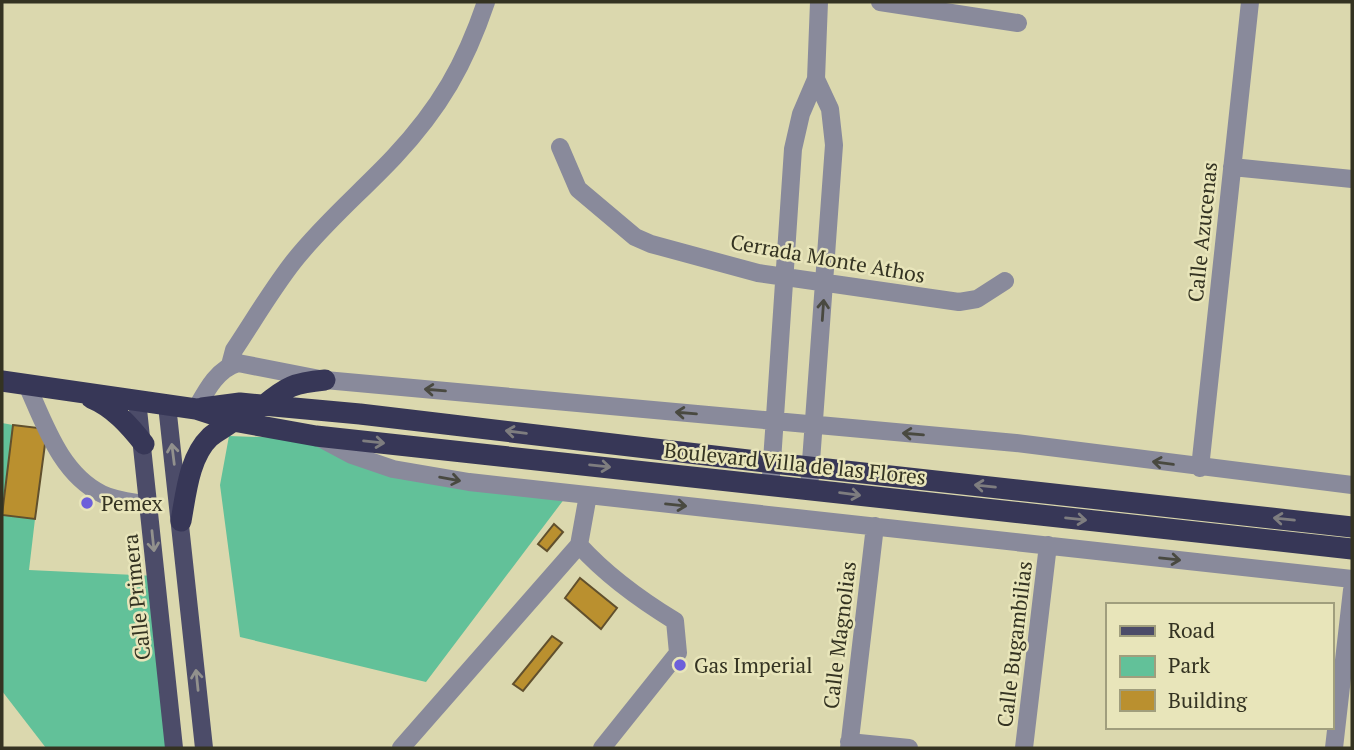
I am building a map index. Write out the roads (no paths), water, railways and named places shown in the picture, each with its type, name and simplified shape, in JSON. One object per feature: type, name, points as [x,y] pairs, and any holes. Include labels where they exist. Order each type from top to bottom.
[{"type":"highway","points":[[263,405],[285,388],[325,380]]},
{"type":"highway","points":[[2,381],[196,409],[237,412]]},
{"type":"highway","points":[[76,391],[104,403],[144,444]]},
{"type":"highway","name":"Boulevard Villa de las Flores","points":[[237,412],[263,405],[360,414],[1352,527]]},
{"type":"highway","points":[[181,521],[189,479],[204,445],[237,412]]},
{"type":"highway","name":"Boulevard Villa de las Flores","points":[[237,412],[316,436],[1352,550]]},
{"type":"main road","name":"Calle Primera","points":[[137,400],[144,444],[174,748]]},
{"type":"main road","points":[[167,405],[204,748]]},
{"type":"street","points":[[230,365],[234,350],[294,260],[395,156],[443,98],[462,64],[486,2]]},
{"type":"street","points":[[770,485],[793,149],[801,114],[816,79],[818,2]]},
{"type":"street","points":[[880,2],[1018,23]]},
{"type":"street","name":"Calle Azucenas","points":[[1200,468],[1250,2]]},
{"type":"street","points":[[809,489],[834,145],[830,109],[816,79]]},
{"type":"street","name":"Cerrada Monte Athos","points":[[560,147],[578,190],[635,237],[651,244],[758,273],[959,302],[977,299],[1005,281]]},
{"type":"street","points":[[1232,167],[1352,179]]},
{"type":"street","points":[[196,409],[211,382],[230,365],[238,363],[325,380],[1016,443],[1352,485]]},
{"type":"street","points":[[27,385],[60,454],[77,479],[104,496],[150,505]]},
{"type":"street","points":[[316,436],[352,455],[393,469],[469,482],[1352,579]]},
{"type":"street","points":[[401,748],[579,545],[588,495]]},
{"type":"street","name":"Calle Magnolias","points":[[849,745],[875,526]]},
{"type":"street","points":[[579,545],[610,576],[675,621],[678,653],[602,748]]},
{"type":"street","name":"Calle Bugambilias","points":[[1024,748],[1048,545]]},
{"type":"street","points":[[1334,748],[1352,590]]},
{"type":"street","points":[[849,745],[909,748]]},
{"type":"place","name":"Pemex","points":[[87,503]]},
{"type":"place","name":"Gas Imperial","points":[[680,665]]}]
